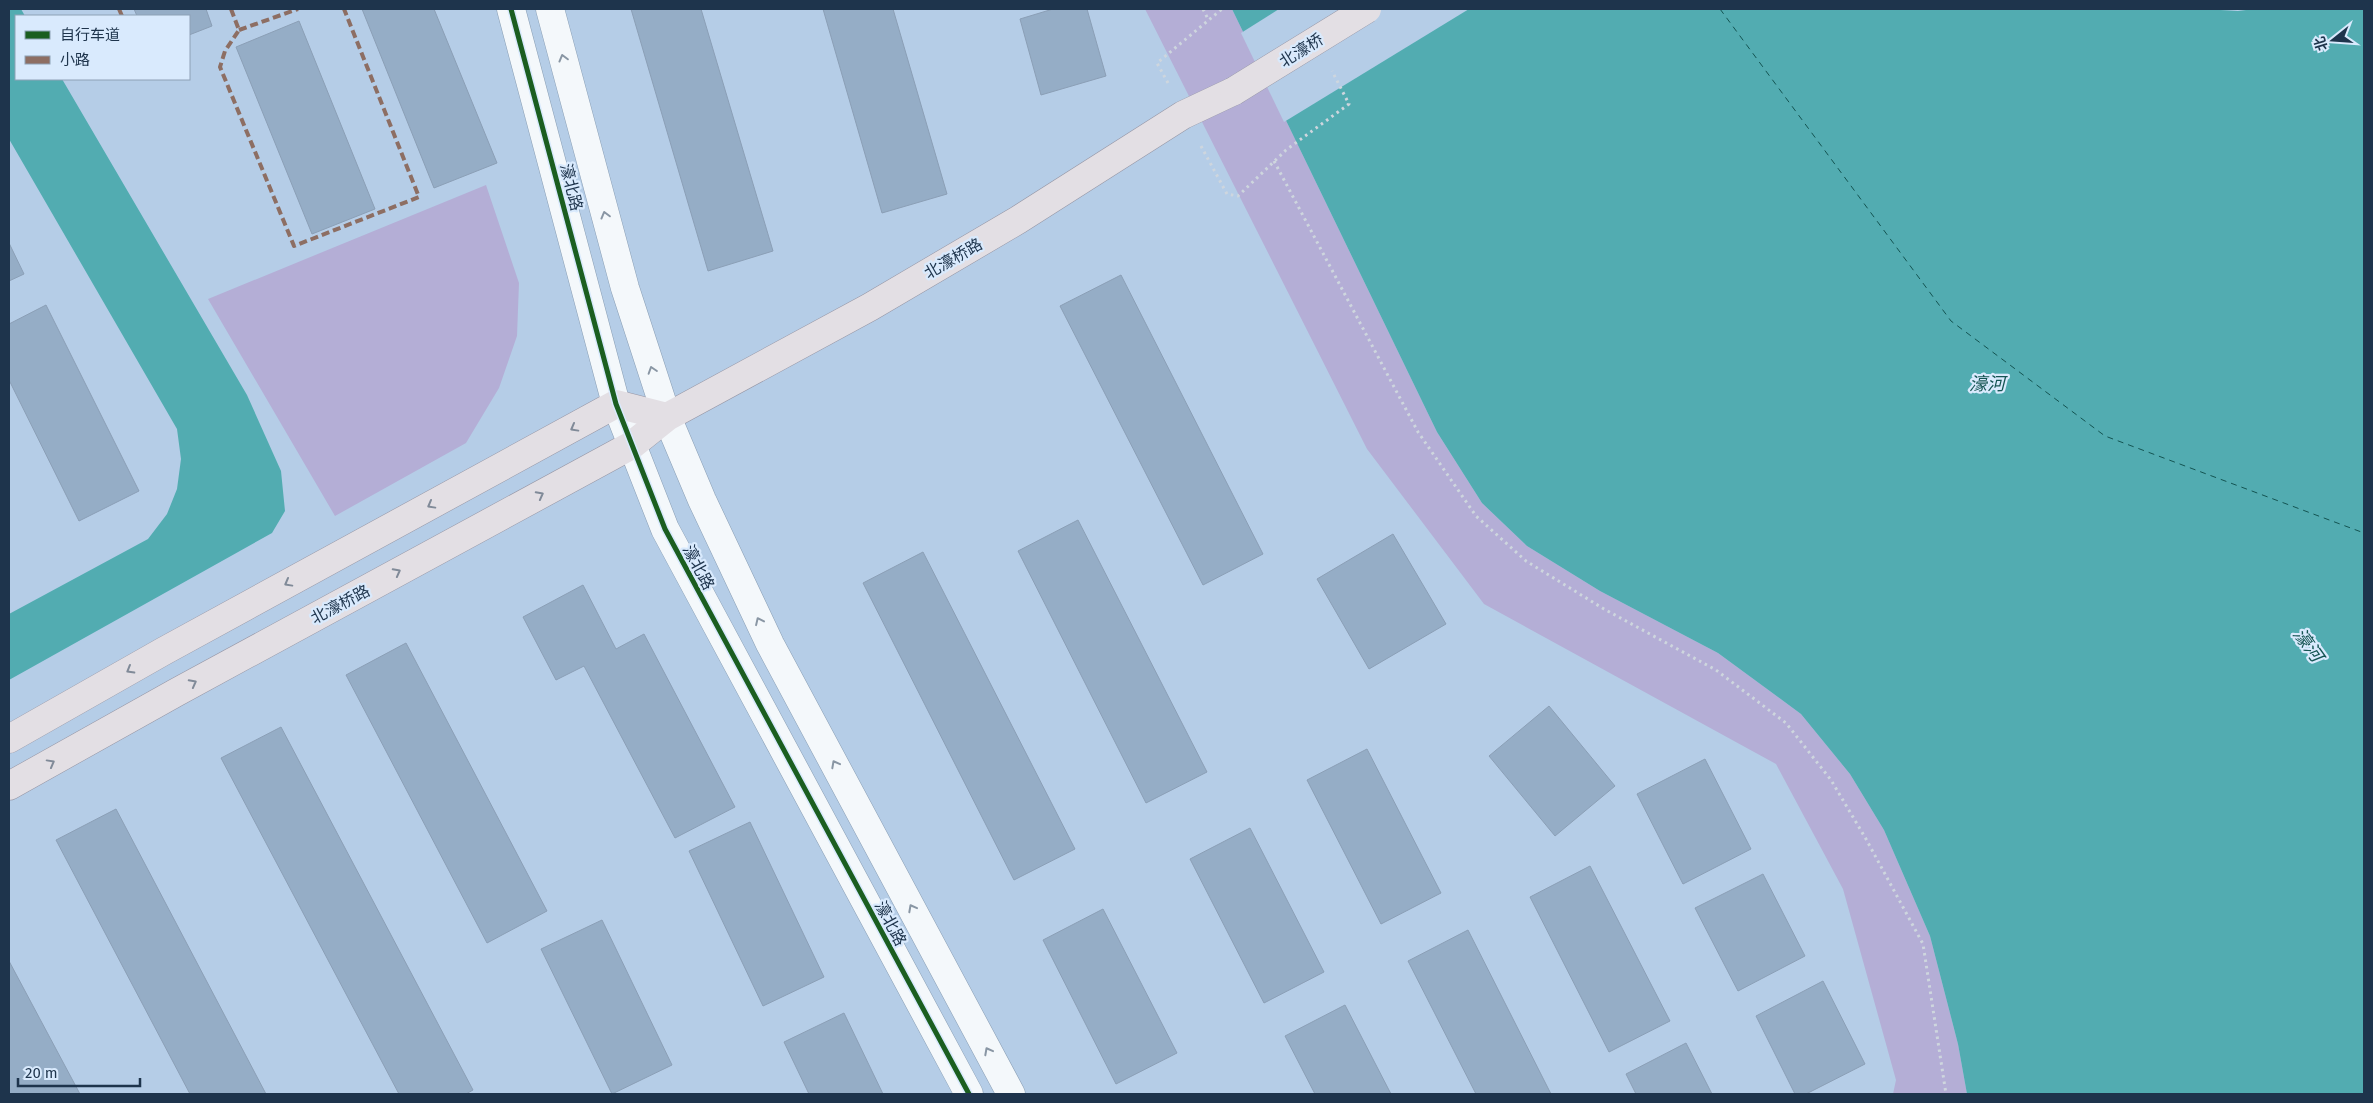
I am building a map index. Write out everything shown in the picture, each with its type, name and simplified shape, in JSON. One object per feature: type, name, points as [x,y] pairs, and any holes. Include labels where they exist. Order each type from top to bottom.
[{"type":"main road","name":"北濠桥","points":[[1234,91],[1367,9]]},
{"type":"main road","name":"北濠桥路","points":[[9,786],[177,692],[632,445],[668,417],[870,307],[1018,220],[1184,116],[1234,91]]},
{"type":"main road","points":[[9,740],[164,651],[616,404],[668,417]]},
{"type":"street","name":"濠北路","points":[[511,9],[616,404],[665,529],[969,1094]]},
{"type":"street","name":"濠北路","points":[[550,9],[625,288],[668,417],[702,500],[770,644],[1011,1094]]},
{"type":"path","points":[[1203,9],[1208,19]]},
{"type":"path","points":[[1216,13],[1222,9]]},
{"type":"path","points":[[1286,150],[1349,104],[1331,69]]},
{"type":"path","points":[[1274,160],[1418,432],[1476,516],[1526,561],[1604,609],[1716,670],[1786,723],[1831,780],[1866,838],[1923,944],[1946,1094]]},
{"type":"shaded area","points":[[1145,9],[1232,9],[1437,432],[1482,503],[1527,546],[1600,591],[1718,653],[1801,714],[1850,774],[1884,830],[1930,936],[1958,1044],[1967,1094],[1893,1094],[1896,1080],[1843,889],[1776,764],[1484,604],[1367,449]]},
{"type":"shaded area","points":[[486,185],[519,283],[517,336],[499,388],[466,443],[335,516],[208,299]]},
{"type":"water","points":[[9,9],[21,9],[24,15],[15,15],[15,80],[63,80],[247,395],[281,471],[285,511],[272,533],[9,680],[9,614],[148,539],[167,514],[177,489],[181,459],[177,429],[9,139]]},
{"type":"water","name":"濠河","points":[[1232,9],[2203,9],[2238,11],[2254,9],[2364,9],[2364,1094],[1967,1094],[1958,1044],[1930,936],[1884,830],[1850,774],[1801,714],[1718,653],[1600,591],[1527,546],[1482,503],[1437,432]]},
{"type":"pier","points":[[1279,9],[1469,9],[1284,122],[1241,33]]},
{"type":"building","points":[[134,9],[206,9],[212,26],[190,35],[190,15],[137,15]]},
{"type":"building","points":[[362,9],[434,9],[497,163],[434,188]]},
{"type":"building","points":[[631,9],[701,9],[773,251],[708,271]]},
{"type":"building","points":[[823,9],[893,9],[947,194],[882,213]]},
{"type":"building","points":[[1053,9],[1087,9],[1106,76],[1041,95],[1020,19]]},
{"type":"building","points":[[299,21],[375,209],[312,234],[236,47]]},
{"type":"building","points":[[9,243],[24,274],[9,281]]},
{"type":"building","points":[[1121,275],[1263,554],[1203,585],[1060,306]]},
{"type":"building","points":[[46,305],[139,491],[79,521],[9,380],[9,324]]},
{"type":"building","points":[[1078,520],[1207,772],[1146,803],[1018,551]]},
{"type":"building","points":[[1393,534],[1446,624],[1369,669],[1317,579]]},
{"type":"building","points":[[923,552],[1075,849],[1014,880],[863,583]]},
{"type":"building","points":[[583,585],[616,649],[644,634],[735,807],[675,838],[584,666],[556,680],[523,617]]},
{"type":"building","points":[[406,643],[547,911],[487,943],[346,675]]},
{"type":"building","points":[[1549,706],[1615,786],[1555,836],[1489,756]]},
{"type":"building","points":[[281,727],[473,1090],[466,1094],[399,1094],[221,758]]},
{"type":"building","points":[[1367,749],[1441,893],[1381,924],[1307,780]]},
{"type":"building","points":[[1705,759],[1751,849],[1683,884],[1637,794]]},
{"type":"building","points":[[116,809],[266,1094],[190,1094],[56,840]]},
{"type":"building","points":[[750,822],[824,977],[763,1006],[689,851]]},
{"type":"building","points":[[1250,828],[1324,972],[1264,1003],[1190,859]]},
{"type":"building","points":[[1590,866],[1670,1021],[1609,1052],[1530,897]]},
{"type":"building","points":[[1763,874],[1805,956],[1738,991],[1695,908]]},
{"type":"building","points":[[1103,909],[1177,1053],[1116,1084],[1043,940]]},
{"type":"building","points":[[602,920],[672,1065],[612,1094],[541,949]]},
{"type":"building","points":[[1468,930],[1551,1094],[1476,1094],[1408,961]]},
{"type":"building","points":[[9,961],[80,1094],[9,1094]]},
{"type":"building","points":[[1823,981],[1865,1064],[1806,1094],[1795,1094],[1756,1016]]},
{"type":"building","points":[[1345,1005],[1391,1094],[1315,1094],[1285,1036]]},
{"type":"building","points":[[844,1013],[883,1094],[809,1094],[784,1042]]},
{"type":"building","points":[[1686,1043],[1712,1094],[1636,1094],[1626,1074]]},
{"type":"ferry route","points":[[1720,9],[1951,321],[2105,436],[2364,533]]},
{"type":"marked path","points":[[119,9],[122,15]]},
{"type":"marked path","points":[[231,9],[239,30],[225,51],[220,67],[294,246],[419,197],[344,9]]},
{"type":"marked path","points":[[239,30],[298,9]]},
{"type":"cycle path","points":[[511,9],[616,404],[665,529],[969,1094]]}]
